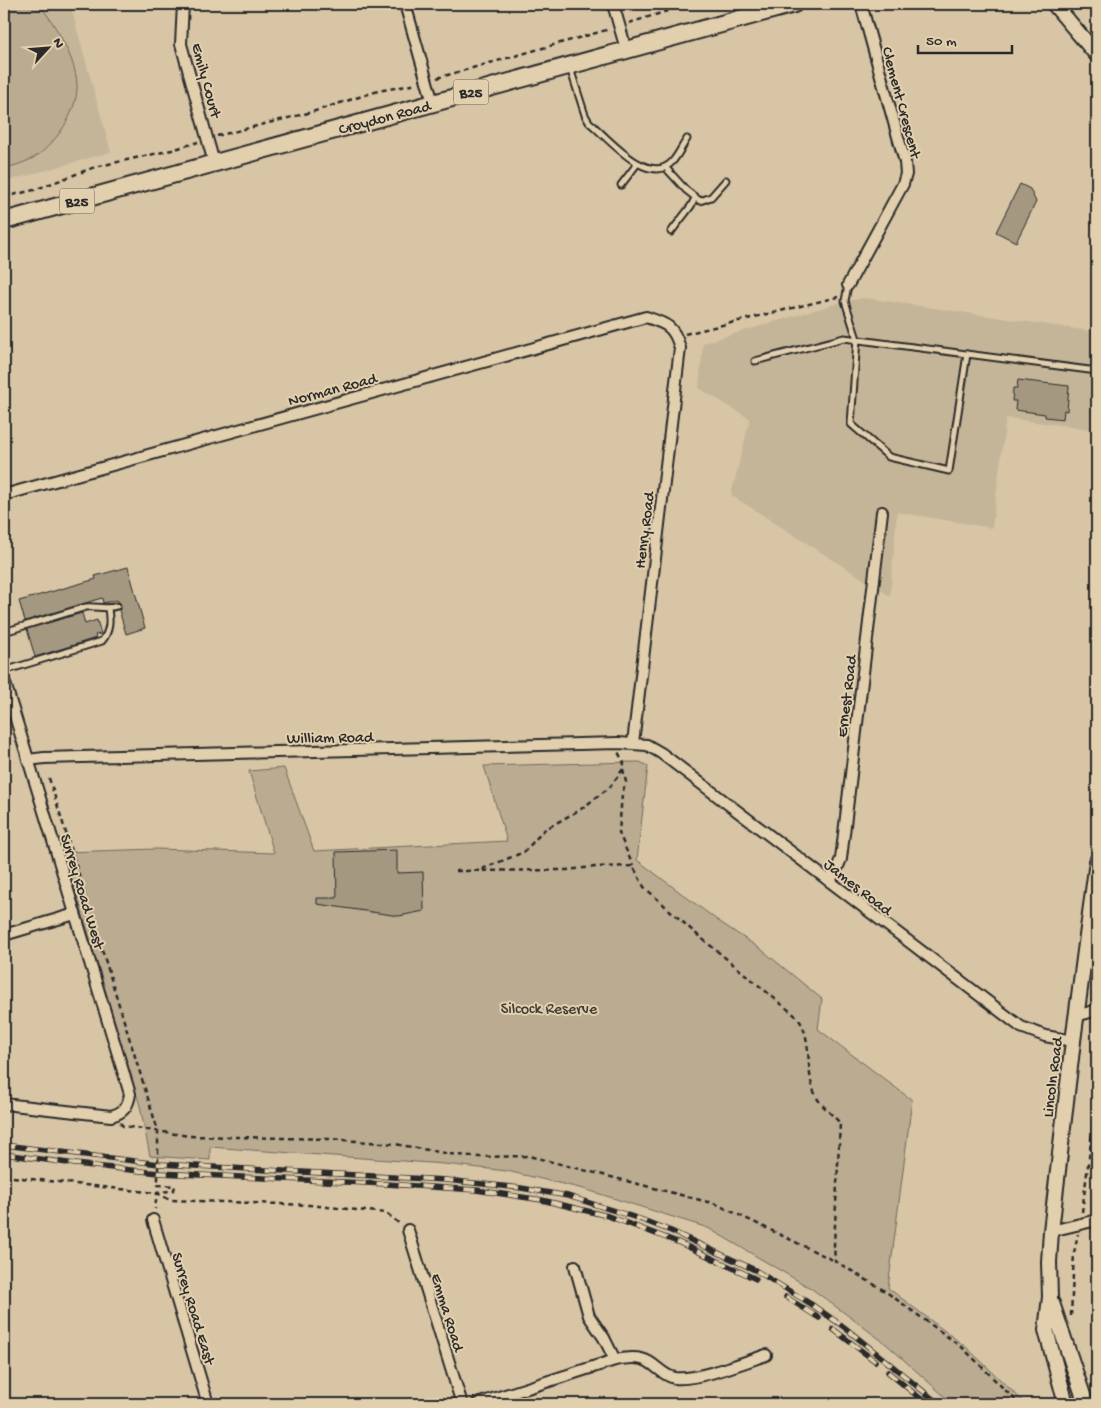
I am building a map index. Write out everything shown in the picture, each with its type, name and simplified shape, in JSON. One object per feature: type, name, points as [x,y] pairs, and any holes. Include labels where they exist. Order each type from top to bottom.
[{"type":"main road","name":"Croydon Road","points":[[4,221],[794,4]]},
{"type":"main road","points":[[1054,4],[1097,55]]},
{"type":"main road","points":[[1067,4],[1097,55]]},
{"type":"main road","name":"Lincoln Road","points":[[1066,1404],[1046,1330],[1050,1297],[1049,1262],[1073,1041],[1097,861]]},
{"type":"main road","name":"Lincoln Road","points":[[1050,1297],[1086,1404]]},
{"type":"street","name":"Emily Court","points":[[183,4],[181,44],[214,163]]},
{"type":"street","points":[[404,4],[433,103]]},
{"type":"street","points":[[614,4],[626,50]]},
{"type":"street","name":"Clement Crescent","points":[[848,285],[903,184],[906,174],[905,162],[861,4]]},
{"type":"street","name":"Norman Road","points":[[4,495],[646,317],[667,324],[676,336]]},
{"type":"street","name":"Henry Road","points":[[633,743],[680,348],[676,336]]},
{"type":"street","name":"Ernest Road","points":[[829,881],[841,859],[882,512]]},
{"type":"street","name":"Surrey Road West","points":[[4,680],[130,1094],[129,1104],[124,1110],[111,1116]]},
{"type":"street","name":"William Road","points":[[28,760],[44,758],[633,743]]},
{"type":"street","name":"James Road","points":[[633,743],[647,745],[660,753],[1021,1027],[1044,1036],[1073,1041]]},
{"type":"street","points":[[4,935],[74,914]]},
{"type":"street","points":[[1076,1016],[1097,1010]]},
{"type":"street","points":[[4,1104],[111,1116]]},
{"type":"street","name":"Surrey Road East","points":[[153,1220],[208,1404]]},
{"type":"street","points":[[1051,1232],[1097,1220]]},
{"type":"street","name":"Emma Road","points":[[408,1230],[462,1404]]},
{"type":"street","points":[[575,1266],[589,1316],[604,1338],[615,1360]]},
{"type":"street","points":[[477,1404],[615,1360],[637,1358],[649,1362],[666,1376],[685,1378],[766,1355]]},
{"type":"lane","points":[[570,65],[585,115],[589,122],[637,164],[658,169],[665,166],[672,162],[687,139]]},
{"type":"lane","points":[[621,185],[637,164]]},
{"type":"lane","points":[[665,166],[700,201],[711,197],[726,180]]},
{"type":"lane","points":[[671,232],[695,198]]},
{"type":"lane","points":[[848,285],[845,301],[857,339],[851,424],[890,457],[949,471],[967,354]]},
{"type":"lane","points":[[754,361],[844,338],[1097,371]]},
{"type":"lane","points":[[4,632],[86,607],[98,606],[108,609],[117,606]]},
{"type":"lane","points":[[4,671],[102,641],[107,635],[110,622],[108,609]]},
{"type":"path","points":[[4,197],[34,190],[95,167],[172,150],[208,138],[312,112],[378,91],[427,82],[690,4]]},
{"type":"path","points":[[676,336],[839,297],[848,285]]},
{"type":"path","points":[[618,743],[619,755],[624,763],[623,770],[626,782],[622,794],[619,833],[644,887],[694,932],[783,1004],[802,1023],[816,1098],[840,1122],[834,1245],[836,1262]]},
{"type":"path","points":[[481,870],[524,852],[544,830],[582,809],[610,787],[623,770]]},
{"type":"path","points":[[4,1176],[157,1193],[174,1190],[175,1186],[158,1185],[158,1131],[50,778]]},
{"type":"path","points":[[456,871],[566,870],[633,866]]},
{"type":"path","points":[[1071,1316],[1074,1253],[1080,1225],[1097,1095]]},
{"type":"path","points":[[111,1116],[123,1126],[189,1136],[330,1139],[395,1144],[479,1157],[529,1156],[716,1204],[836,1262],[885,1291],[963,1348],[1019,1404]]},
{"type":"path","points":[[153,1220],[157,1193]]},
{"type":"path","points":[[157,1193],[170,1200],[309,1205],[386,1213],[408,1230]]},
{"type":"shaded area","points":[[4,4],[70,4],[111,152],[4,182]]},
{"type":"shaded area","points":[[865,298],[1097,332],[1097,430],[1006,418],[992,528],[897,512],[890,596],[731,495],[750,419],[699,388],[703,343],[845,301]]},
{"type":"green space","points":[[4,4],[39,4],[65,44],[77,79],[77,90],[75,102],[68,120],[52,142],[33,158],[4,169]]},
{"type":"green space","name":"Silcock Reserve","points":[[640,762],[648,766],[637,860],[717,920],[762,950],[822,999],[818,1029],[912,1100],[888,1288],[966,1347],[1026,1404],[953,1404],[885,1343],[812,1289],[708,1228],[584,1189],[507,1171],[444,1164],[210,1147],[210,1160],[150,1156],[140,1106],[64,852],[157,849],[274,853],[249,771],[284,768],[314,851],[507,841],[484,766]]},
{"type":"building","points":[[1020,184],[1030,189],[1036,202],[1016,242],[996,232]]},
{"type":"building","points":[[1018,380],[1069,386],[1067,411],[1064,410],[1063,419],[1045,417],[1045,414],[1015,410],[1016,401],[1012,401],[1013,388],[1017,388]]},
{"type":"building","points":[[128,567],[145,628],[126,634],[119,610],[121,607],[120,603],[117,600],[103,603],[102,598],[25,621],[19,601],[96,579],[95,576]]},
{"type":"building","points":[[82,613],[85,624],[97,620],[101,634],[95,635],[96,638],[35,657],[27,629]]},
{"type":"building","points":[[397,850],[397,873],[423,872],[424,911],[399,916],[317,904],[317,898],[337,898],[336,852]]},
{"type":"railway","points":[[4,1145],[159,1164],[446,1180],[521,1188],[568,1196],[671,1231],[755,1270],[811,1304],[844,1327],[939,1404]]},
{"type":"railway","points":[[4,1154],[159,1173],[476,1190],[542,1200],[608,1216],[680,1243],[756,1279]]},
{"type":"railway","points":[[786,1297],[819,1318]]},
{"type":"railway","points":[[833,1329],[875,1361]]},
{"type":"railway","points":[[888,1372],[927,1404]]}]
